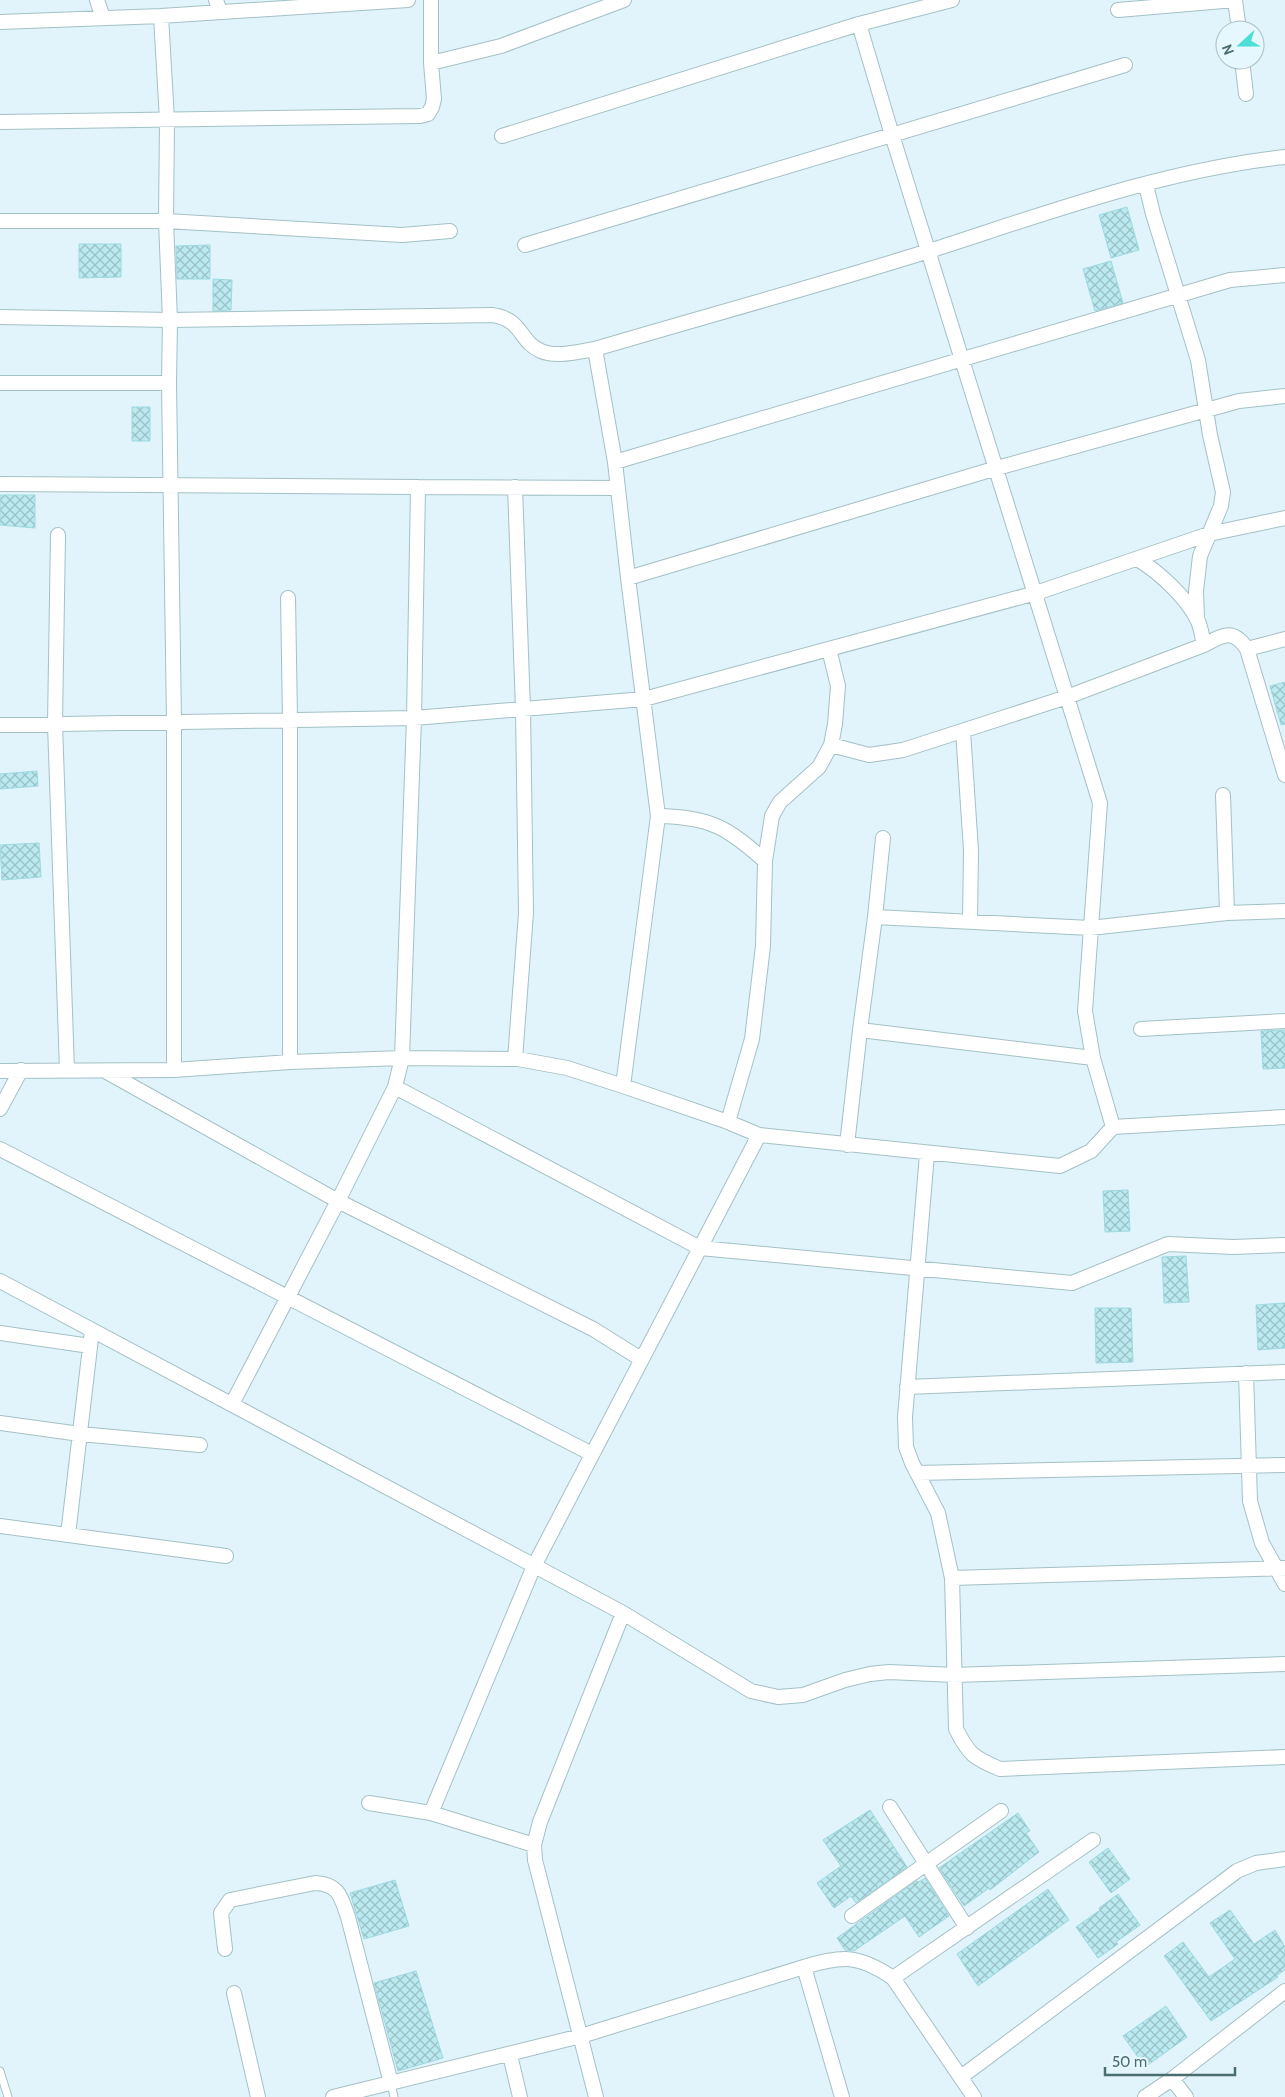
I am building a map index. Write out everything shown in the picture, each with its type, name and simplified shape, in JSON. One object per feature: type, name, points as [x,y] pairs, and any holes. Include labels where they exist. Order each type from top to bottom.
[{"type":"street","points":[[97,0],[103,18]]},
{"type":"street","points":[[0,22],[161,16],[218,6],[408,0]]},
{"type":"street","points":[[0,122],[420,116],[428,114],[434,99],[431,63],[430,0]]},
{"type":"street","points":[[431,63],[501,46],[624,0]]},
{"type":"street","points":[[502,136],[859,24],[952,0]]},
{"type":"street","points":[[1118,10],[1235,0],[1238,20]]},
{"type":"street","points":[[161,16],[167,120],[166,221],[170,320],[170,485],[174,722],[174,1070]]},
{"type":"street","points":[[859,24],[1100,803],[1085,1011],[1093,1058],[1113,1127]]},
{"type":"street","points":[[526,245],[1125,65]]},
{"type":"street","points":[[1243,70],[1246,94]]},
{"type":"street","points":[[0,317],[170,320],[492,315],[506,317],[519,328],[531,344],[542,352],[562,353],[595,348],[930,250],[1098,197],[1239,162],[1285,157]]},
{"type":"street","points":[[1146,185],[1153,214],[1198,360],[1223,492],[1221,506],[1200,556],[1196,591],[1197,619],[1204,645]]},
{"type":"street","points":[[0,221],[166,221],[402,235],[450,231]]},
{"type":"street","points":[[615,462],[1230,280],[1285,275]]},
{"type":"street","points":[[595,348],[615,462],[658,816],[623,1086]]},
{"type":"street","points":[[0,383],[169,383]]},
{"type":"street","points":[[628,578],[997,468],[1206,410],[1239,401],[1285,396]]},
{"type":"street","points":[[0,484],[618,488]]},
{"type":"street","points":[[232,1404],[395,1087],[402,1058],[414,718],[418,487]]},
{"type":"street","points":[[515,487],[523,709],[526,914],[515,1059]]},
{"type":"street","points":[[0,724],[414,718],[644,700],[1036,593],[1209,534],[1285,518]]},
{"type":"street","points":[[58,535],[55,724],[67,1070]]},
{"type":"street","points":[[1137,559],[1154,568],[1186,602],[1197,619]]},
{"type":"street","points":[[288,598],[290,1062]]},
{"type":"street","points":[[830,744],[868,754],[903,750],[1067,697],[1204,645],[1222,635],[1233,636],[1241,641],[1247,649],[1285,775]]},
{"type":"street","points":[[1247,649],[1285,639]]},
{"type":"street","points":[[728,1122],[752,1039],[763,946],[766,861],[772,816],[780,802],[819,767],[830,744],[835,724],[838,686],[829,649]]},
{"type":"street","points":[[963,731],[971,850],[970,922]]},
{"type":"street","points":[[1222,795],[1227,914]]},
{"type":"street","points":[[658,816],[686,817],[721,827],[743,841],[766,861]]},
{"type":"street","points":[[847,1145],[860,1030],[876,917],[883,838]]},
{"type":"street","points":[[876,917],[1090,928],[1227,914],[1285,911]]},
{"type":"street","points":[[1141,1029],[1285,1021]]},
{"type":"street","points":[[860,1030],[1093,1058]]},
{"type":"street","points":[[0,1071],[174,1070],[290,1062],[402,1058],[515,1059],[567,1068],[728,1122],[759,1135],[927,1154],[1060,1166],[1091,1151],[1113,1127],[1285,1117]]},
{"type":"street","points":[[0,1109],[22,1070]]},
{"type":"street","points":[[104,1070],[338,1201],[593,1329],[641,1360]]},
{"type":"street","points":[[395,1087],[700,1248],[1072,1283],[1168,1244],[1233,1247],[1285,1245]]},
{"type":"street","points":[[431,1813],[534,1566],[759,1135]]},
{"type":"street","points":[[0,1149],[592,1454]]},
{"type":"street","points":[[927,1154],[907,1387],[906,1447],[938,1513],[952,1578],[956,1729],[967,1750],[980,1760],[1000,1768],[1285,1757]]},
{"type":"street","points":[[0,1281],[623,1613],[751,1691],[778,1696],[803,1695],[870,1674],[889,1672],[954,1675],[1285,1664]]},
{"type":"street","points":[[68,1535],[92,1330]]},
{"type":"street","points":[[0,1333],[90,1346]]},
{"type":"street","points":[[907,1387],[1285,1372]]},
{"type":"street","points":[[1246,1373],[1250,1501],[1262,1543],[1280,1569],[1285,1584]]},
{"type":"street","points":[[0,1422],[80,1434],[200,1445]]},
{"type":"street","points":[[917,1473],[1285,1464]]},
{"type":"street","points":[[0,1526],[226,1556]]},
{"type":"street","points":[[952,1578],[1280,1569]]},
{"type":"street","points":[[596,2097],[535,1860],[534,1845],[540,1822],[623,1613]]},
{"type":"street","points":[[369,1803],[431,1813],[534,1845]]},
{"type":"street","points":[[890,1807],[967,1928]]},
{"type":"street","points":[[852,1916],[1001,1811]]},
{"type":"street","points":[[893,1978],[1093,1840]]},
{"type":"street","points":[[961,2077],[1237,1871],[1256,1863],[1285,1859]]},
{"type":"street","points":[[225,1949],[221,1913],[230,1900],[315,1882],[326,1883],[340,1893],[348,1917],[391,2083]]},
{"type":"street","points":[[333,2097],[581,2036],[804,1967],[828,1960],[846,1958],[876,1966],[893,1978],[974,2097]]},
{"type":"street","points":[[804,1967],[842,2097]]},
{"type":"street","points":[[1145,2097],[1172,2079],[1285,1991]]},
{"type":"street","points":[[234,1994],[258,2097]]},
{"type":"street","points":[[510,2055],[520,2097]]},
{"type":"street","points":[[1172,2079],[1186,2097]]},
{"type":"lane","points":[[0,2071],[8,2097]]},
{"type":"lane","points":[[391,2083],[394,2097]]},
{"type":"building","points":[[1127,207],[1139,250],[1111,258],[1099,215]]},
{"type":"building","points":[[79,244],[121,244],[121,277],[79,278]]},
{"type":"building","points":[[210,245],[210,279],[177,279],[176,246]]},
{"type":"building","points":[[1111,261],[1123,303],[1095,311],[1083,269]]},
{"type":"building","points":[[213,279],[232,280],[231,310],[213,311]]},
{"type":"building","points":[[132,407],[150,407],[150,441],[132,441]]},
{"type":"building","points":[[0,495],[35,495],[35,528],[0,525]]},
{"type":"building","points":[[1285,682],[1285,724],[1281,725],[1270,686]]},
{"type":"building","points":[[37,771],[38,786],[0,789],[0,774]]},
{"type":"building","points":[[39,843],[41,877],[2,880],[0,845]]},
{"type":"building","points":[[1285,1030],[1285,1068],[1263,1069],[1261,1031]]},
{"type":"building","points":[[1128,1190],[1130,1231],[1105,1232],[1103,1191]]},
{"type":"building","points":[[1186,1256],[1189,1302],[1164,1303],[1162,1257]]},
{"type":"building","points":[[1285,1303],[1285,1348],[1258,1350],[1256,1305]]},
{"type":"building","points":[[1095,1308],[1131,1308],[1133,1362],[1096,1363]]},
{"type":"building","points":[[870,1810],[907,1867],[856,1903],[851,1896],[834,1908],[817,1883],[841,1866],[823,1840]]},
{"type":"building","points":[[1018,1813],[1030,1831],[1026,1833],[1039,1852],[990,1890],[989,1888],[964,1906],[939,1868]]},
{"type":"building","points":[[1108,1848],[1130,1879],[1111,1893],[1089,1862]]},
{"type":"building","points":[[925,1878],[949,1916],[919,1937],[905,1916],[854,1951],[845,1950],[837,1938],[916,1881],[919,1882]]},
{"type":"building","points":[[395,1880],[409,1926],[364,1939],[350,1893]]},
{"type":"building","points":[[1048,1889],[1069,1920],[978,1986],[957,1954]]},
{"type":"building","points":[[1118,1894],[1140,1925],[1098,1958],[1076,1927]]},
{"type":"building","points":[[1230,1910],[1254,1944],[1275,1930],[1285,1947],[1285,1970],[1276,1976],[1278,1977],[1211,2021],[1164,1956],[1183,1942],[1209,1977],[1235,1959],[1210,1923]]},
{"type":"building","points":[[416,1971],[443,2058],[398,2071],[374,1983]]},
{"type":"building","points":[[1166,2006],[1187,2037],[1145,2067],[1123,2036]]}]
